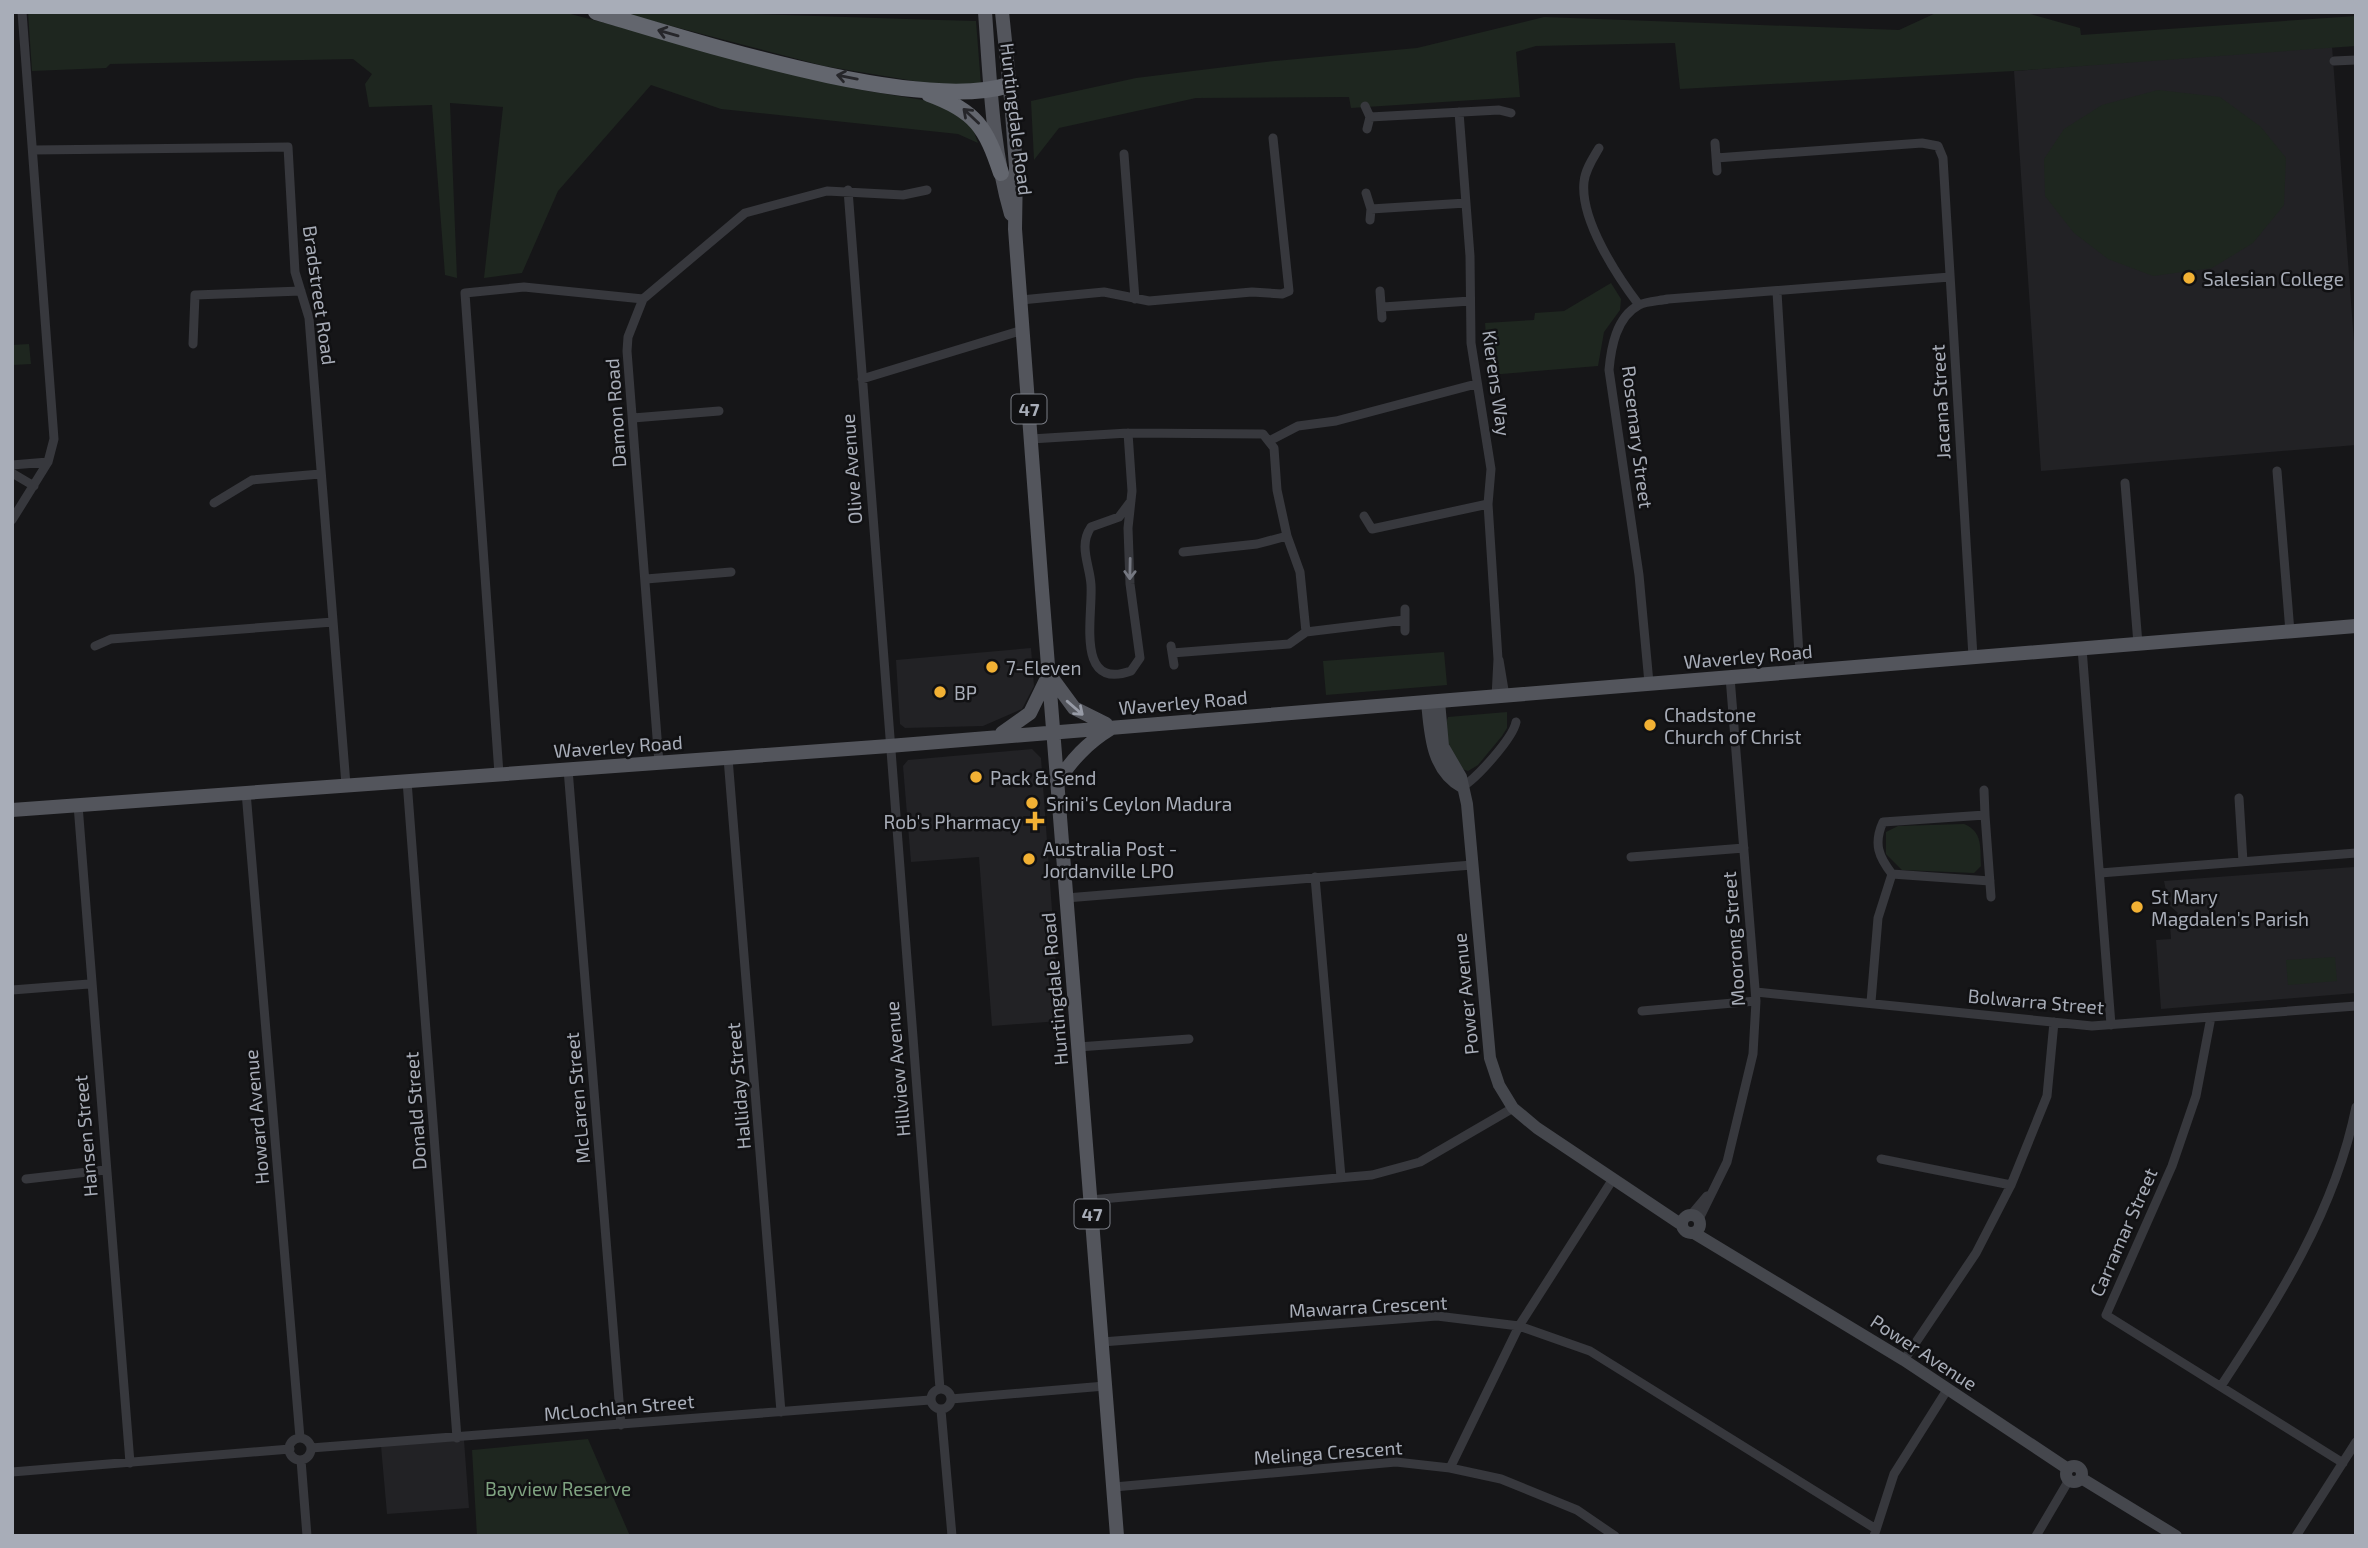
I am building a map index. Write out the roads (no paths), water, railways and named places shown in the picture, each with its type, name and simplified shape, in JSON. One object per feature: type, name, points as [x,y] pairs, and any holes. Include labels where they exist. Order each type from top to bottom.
[{"type":"highway","points":[[596,12],[803,68],[914,89],[945,100],[975,118],[993,148],[1001,173]]},
{"type":"highway","points":[[914,89],[991,91],[1009,85]]},
{"type":"main road","name":"Huntingdale Road","points":[[985,12],[1001,173],[1015,229]]},
{"type":"main road","name":"Huntingdale Road","points":[[1002,12],[1016,167],[1015,229],[1117,1536]]},
{"type":"main road","name":"Waverley Road","points":[[12,810],[889,746],[2356,626]]},
{"type":"main road","points":[[998,736],[1030,713],[1049,673],[1074,708],[1088,718],[1114,727]]},
{"type":"main road","points":[[1057,782],[1093,739],[1114,727]]},
{"type":"street","points":[[12,520],[48,462],[54,439],[22,12]]},
{"type":"street","points":[[2333,61],[2356,60]]},
{"type":"street","points":[[1365,106],[1370,117],[1367,129]]},
{"type":"street","points":[[1370,117],[1499,110],[1511,113]]},
{"type":"street","name":"Kierens Way","points":[[1459,112],[1476,384],[1491,469],[1488,504],[1500,696]]},
{"type":"street","points":[[1021,300],[1104,292],[1149,302],[1289,291],[1273,138]]},
{"type":"street","points":[[1715,143],[1717,171]]},
{"type":"street","name":"Jacana Street","points":[[1716,158],[1922,144],[1938,146],[1943,158],[1973,657]]},
{"type":"street","name":"Bradstreet Road","points":[[33,150],[288,147],[295,272],[309,318],[346,785]]},
{"type":"street","points":[[1599,148],[1584,180],[1585,202],[1598,238],[1639,305],[1668,299],[1950,277]]},
{"type":"street","points":[[1124,154],[1135,299]]},
{"type":"street","name":"Damon Road","points":[[659,763],[628,337],[643,299],[745,213],[827,191],[848,190],[903,195],[928,190]]},
{"type":"street","name":"Olive Avenue","points":[[848,190],[889,746]]},
{"type":"street","points":[[1366,193],[1371,209],[1370,220]]},
{"type":"street","points":[[1371,209],[1466,203]]},
{"type":"street","points":[[499,774],[465,293],[524,287],[643,299]]},
{"type":"street","points":[[1380,290],[1382,318]]},
{"type":"street","points":[[192,344],[195,295],[301,291]]},
{"type":"street","points":[[1777,292],[1800,671]]},
{"type":"street","points":[[1383,307],[1470,301]]},
{"type":"street","name":"Rosemary Street","points":[[1639,305],[1622,323],[1611,345],[1609,370],[1639,575],[1649,683]]},
{"type":"street","points":[[862,379],[1023,330]]},
{"type":"street","points":[[1271,440],[1298,426],[1336,421],[1476,384]]},
{"type":"street","points":[[633,418],[719,411]]},
{"type":"street","points":[[1031,439],[1128,433],[1263,433],[1271,440],[1287,536],[1300,572],[1306,632]]},
{"type":"street","points":[[1128,433],[1131,501],[1128,528],[1130,584],[1140,658],[1131,671],[1110,675],[1101,671],[1093,656],[1089,619],[1091,587],[1084,543],[1091,527],[1119,517],[1131,501]]},
{"type":"street","points":[[12,465],[48,462]]},
{"type":"street","points":[[2277,471],[2290,632]]},
{"type":"street","points":[[12,473],[34,486]]},
{"type":"street","points":[[214,503],[252,480],[320,474]]},
{"type":"street","points":[[2125,483],[2138,644]]},
{"type":"street","points":[[1364,516],[1372,529],[1488,504]]},
{"type":"street","points":[[1183,552],[1257,544],[1287,536]]},
{"type":"street","points":[[646,579],[732,572]]},
{"type":"street","points":[[1174,665],[1172,650],[1289,644],[1306,632],[1405,615],[1405,631]]},
{"type":"street","points":[[95,646],[111,639],[333,622]]},
{"type":"street","points":[[2082,648],[2111,1025]]},
{"type":"street","name":"Moorong Street","points":[[1692,1222],[1727,1161],[1753,1054],[1756,997],[1730,677]]},
{"type":"street","name":"Power Avenue","points":[[1433,702],[1443,746],[1461,777],[1467,804],[1490,1058],[1499,1085],[1513,1108],[1537,1128],[1614,1179],[1653,1203],[1692,1222],[1723,1248],[1904,1360],[2073,1476],[2176,1536]]},
{"type":"street","points":[[1462,787],[1475,777],[1512,733],[1516,722]]},
{"type":"street","name":"Hillview Avenue","points":[[889,746],[940,1389]]},
{"type":"street","name":"Halliday Street","points":[[729,758],[781,1412]]},
{"type":"street","name":"McLaren Street","points":[[568,769],[621,1425]]},
{"type":"street","name":"Donald Street","points":[[407,781],[457,1438]]},
{"type":"street","points":[[1984,790],[1991,897]]},
{"type":"street","name":"Howard Avenue","points":[[246,792],[300,1438]]},
{"type":"street","points":[[2239,798],[2243,862]]},
{"type":"street","name":"Hansen Street","points":[[78,805],[89,984],[130,1463]]},
{"type":"street","points":[[1985,815],[1883,822],[1878,834],[1878,856],[1892,874],[1990,881]]},
{"type":"street","points":[[1631,857],[1744,848]]},
{"type":"street","points":[[2100,873],[2356,853]]},
{"type":"street","points":[[1066,898],[1472,865]]},
{"type":"street","points":[[1871,1002],[1878,918],[1892,874]]},
{"type":"street","points":[[1315,877],[1341,1177]]},
{"type":"street","points":[[12,990],[89,984]]},
{"type":"street","name":"Bolwarra Street","points":[[1642,1011],[1756,997],[1871,1002],[2054,1022],[2111,1025],[2356,1006]]},
{"type":"street","name":"Carramar Street","points":[[2211,1017],[2196,1096],[2172,1166],[2106,1315],[2343,1463]]},
{"type":"street","points":[[1904,1360],[1976,1253],[2011,1185],[2047,1096],[2054,1022]]},
{"type":"street","points":[[1078,1047],[1189,1038]]},
{"type":"street","points":[[2221,1386],[2271,1311],[2310,1243],[2336,1180],[2356,1107]]},
{"type":"street","points":[[1090,1200],[1372,1175],[1420,1161],[1513,1108]]},
{"type":"street","points":[[1881,1159],[2011,1185]]},
{"type":"street","points":[[26,1179],[105,1170]]},
{"type":"street","points":[[1450,1468],[1519,1326],[1614,1179]]},
{"type":"street","name":"Mawarra Crescent","points":[[1102,1342],[1437,1316],[1519,1326],[1590,1351],[1875,1532]]},
{"type":"street","points":[[951,1399],[1105,1386]]},
{"type":"street","points":[[940,1389],[947,1390],[951,1399],[949,1405],[942,1410],[934,1408],[930,1400],[932,1393],[940,1389]]},
{"type":"street","points":[[1875,1532],[1894,1474],[1947,1390]]},
{"type":"street","name":"McLochlan Street","points":[[311,1448],[930,1400]]},
{"type":"street","points":[[942,1410],[952,1536]]},
{"type":"street","points":[[300,1438],[307,1440],[311,1448],[309,1455],[301,1460],[294,1458],[290,1449],[292,1442],[300,1438]]},
{"type":"street","points":[[2296,1536],[2356,1442]]},
{"type":"street","points":[[12,1472],[290,1449]]},
{"type":"street","points":[[301,1460],[307,1536]]},
{"type":"street","name":"Melinga Crescent","points":[[1114,1487],[1395,1462],[1450,1468],[1501,1479],[1564,1505],[1615,1536]]},
{"type":"street","points":[[2036,1536],[2073,1476]]},
{"type":"place","name":"Salesian College","points":[[2189,278]]},
{"type":"place","name":"7-Eleven","points":[[992,667]]},
{"type":"place","name":"BP","points":[[940,692]]},
{"type":"place","name":"Chadstone Church of Christ","points":[[1650,725]]},
{"type":"place","name":"Pack & Send","points":[[976,777]]},
{"type":"place","name":"Srini's Ceylon Madura","points":[[1032,803]]},
{"type":"place","name":"Rob's Pharmacy","points":[[1035,821]]},
{"type":"place","name":"Australia Post - Jordanville LPO","points":[[1029,859]]},
{"type":"place","name":"St Mary Magdalen's Parish","points":[[2137,907]]},
{"type":"park label","name":"Bayview Reserve","points":[[558,1488]]}]
